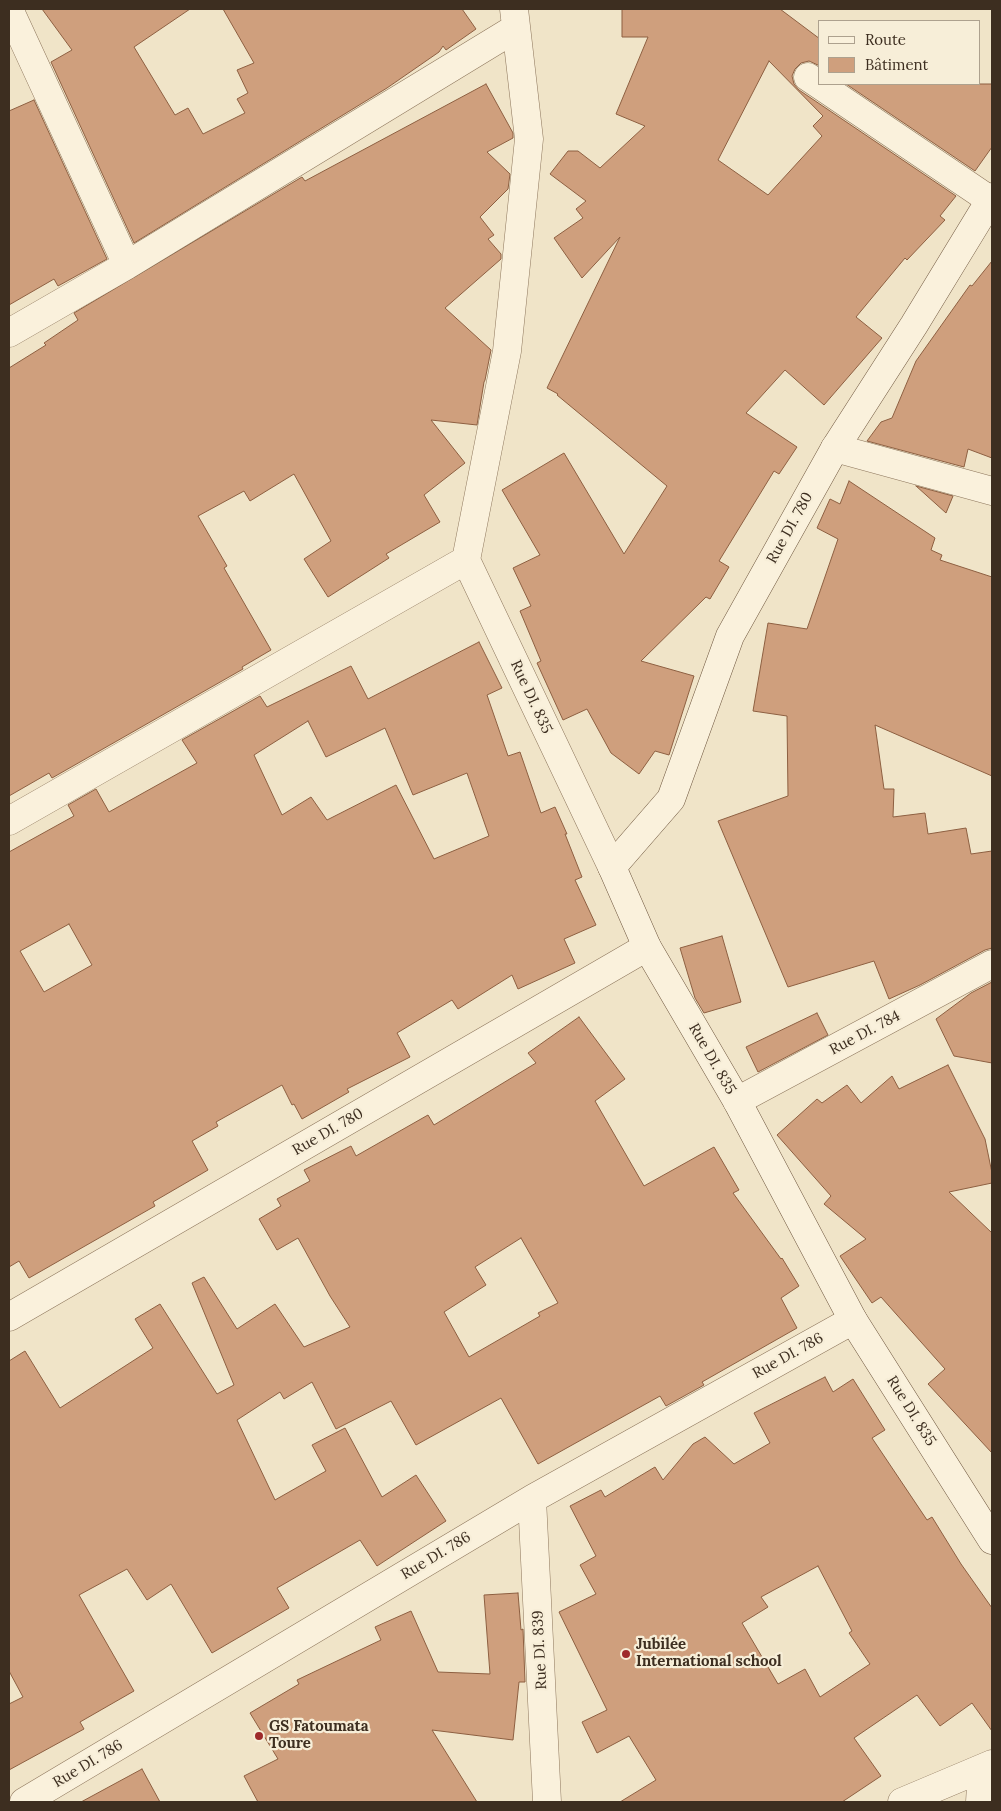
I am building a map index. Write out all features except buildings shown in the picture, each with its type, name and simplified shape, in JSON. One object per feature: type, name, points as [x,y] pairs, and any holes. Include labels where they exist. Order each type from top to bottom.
[{"type":"street","points":[[9,9],[127,266]]},
{"type":"street","points":[[9,333],[127,266],[515,19],[529,139],[507,351],[466,560],[9,821]]},
{"type":"street","points":[[808,77],[818,84]]},
{"type":"street","points":[[820,85],[991,199]]},
{"type":"street","name":"Rue DI. 780","points":[[612,867],[671,799],[730,636],[836,448],[991,199]]},
{"type":"street","points":[[836,448],[992,491]]},
{"type":"street","name":"Rue DI. 835","points":[[466,560],[612,867],[647,947],[737,1101],[853,1320],[992,1540]]},
{"type":"street","name":"Rue DI. 780","points":[[9,1317],[647,947]]},
{"type":"street","name":"Rue DI. 784","points":[[737,1101],[992,964]]},
{"type":"street","name":"Rue DI. 786","points":[[24,1802],[532,1499],[853,1320]]},
{"type":"street","name":"Rue DI. 839","points":[[532,1499],[547,1802]]},
{"type":"street","points":[[902,1802],[987,1766]]},
{"type":"street","points":[[980,1802],[987,1766]]},
{"type":"place","name":"Jubilée International school","points":[[626,1654]]},
{"type":"place","name":"GS Fatoumata Toure","points":[[259,1736]]}]
